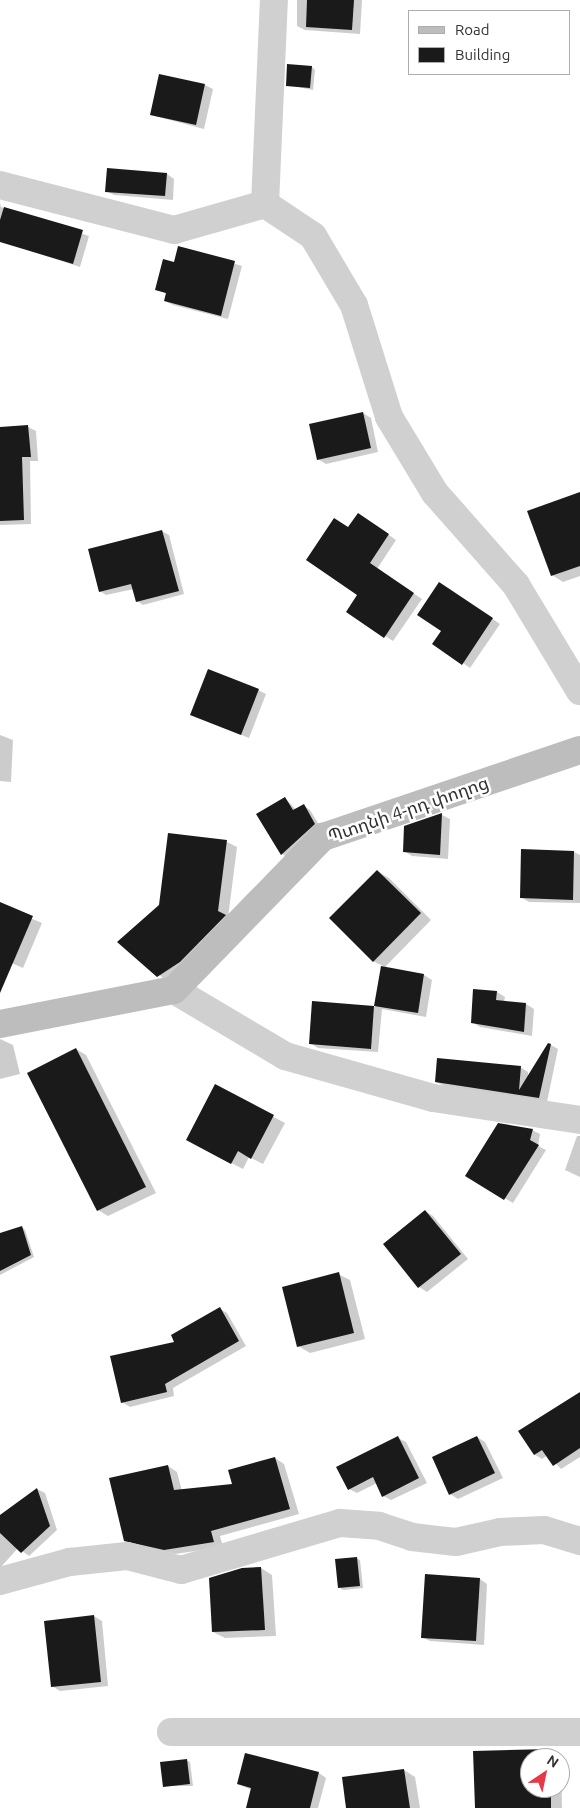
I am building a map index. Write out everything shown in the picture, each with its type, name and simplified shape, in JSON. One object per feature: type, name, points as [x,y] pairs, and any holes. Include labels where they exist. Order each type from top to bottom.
[{"type":"street","points":[[265,204],[274,0]]},
{"type":"street","points":[[0,185],[174,230],[265,204],[313,236],[354,305],[389,417],[435,493],[516,585],[580,691]]},
{"type":"street","name":"Պտղնի 4-րդ փողոց","points":[[174,990],[323,837],[580,750]]},
{"type":"street","points":[[0,1024],[174,990],[285,1056],[433,1098],[580,1120]]},
{"type":"street","points":[[0,1581],[70,1562],[127,1556],[181,1570],[340,1523],[379,1526],[412,1537],[456,1542],[500,1532],[544,1530],[580,1541]]},
{"type":"street","points":[[171,1732],[580,1732]]},
{"type":"building","points":[[307,0],[354,0],[352,30],[306,27]]},
{"type":"building","points":[[287,64],[312,66],[310,88],[286,86]]},
{"type":"building","points":[[159,74],[205,84],[196,125],[150,115]]},
{"type":"building","points":[[107,168],[167,173],[165,196],[105,192]]},
{"type":"building","points":[[4,207],[83,230],[73,264],[0,242],[0,220]]},
{"type":"building","points":[[178,246],[235,261],[221,316],[164,301],[166,293],[155,290],[163,259],[174,262]]},
{"type":"building","points":[[363,412],[371,448],[317,460],[309,424]]},
{"type":"building","points":[[28,425],[31,457],[22,457],[24,520],[0,521],[0,427]]},
{"type":"building","points":[[580,492],[580,566],[551,576],[527,511]]},
{"type":"building","points":[[358,513],[389,534],[370,563],[414,593],[384,638],[346,612],[357,595],[306,560],[334,518],[348,527]]},
{"type":"building","points":[[162,530],[179,591],[136,602],[131,584],[99,592],[88,549]]},
{"type":"building","points":[[439,582],[493,618],[462,665],[432,644],[441,631],[417,615]]},
{"type":"building","points":[[208,669],[259,689],[241,735],[190,715]]},
{"type":"building","points":[[285,797],[293,810],[304,804],[315,824],[281,855],[256,814]]},
{"type":"building","points":[[442,813],[440,855],[403,852],[404,826]]},
{"type":"building","points":[[168,833],[227,840],[218,911],[226,915],[180,962],[157,977],[117,942],[159,905]]},
{"type":"building","points":[[521,849],[574,851],[573,900],[520,898]]},
{"type":"building","points":[[377,870],[421,913],[373,962],[329,918]]},
{"type":"building","points":[[0,902],[33,916],[0,993]]},
{"type":"building","points":[[381,966],[424,974],[418,1013],[374,1006]]},
{"type":"building","points":[[473,989],[497,991],[496,1000],[526,1003],[524,1032],[471,1023]]},
{"type":"building","points":[[312,1001],[374,1006],[371,1049],[309,1044]]},
{"type":"building","points":[[548,1043],[551,1044],[539,1098],[435,1082],[437,1058],[521,1066],[519,1090]]},
{"type":"building","points":[[76,1048],[146,1187],[97,1211],[27,1073]]},
{"type":"building","points":[[215,1084],[274,1115],[251,1159],[238,1151],[231,1164],[186,1140]]},
{"type":"building","points":[[498,1123],[533,1129],[530,1140],[539,1145],[504,1200],[465,1176]]},
{"type":"building","points":[[425,1210],[461,1254],[418,1288],[383,1244]]},
{"type":"building","points":[[22,1226],[31,1255],[0,1271],[0,1233]]},
{"type":"building","points":[[339,1272],[354,1333],[297,1347],[282,1287]]},
{"type":"building","points":[[220,1307],[239,1341],[165,1384],[167,1392],[121,1403],[110,1356],[174,1342],[171,1335]]},
{"type":"building","points":[[580,1392],[580,1448],[553,1466],[542,1450],[534,1455],[518,1431]]},
{"type":"building","points":[[398,1436],[419,1478],[382,1497],[373,1477],[348,1490],[336,1467]]},
{"type":"building","points":[[477,1436],[495,1473],[449,1495],[432,1457]]},
{"type":"building","points":[[275,1457],[290,1509],[211,1531],[214,1542],[164,1550],[124,1541],[109,1478],[168,1465],[174,1490],[232,1484],[228,1470]]},
{"type":"building","points":[[37,1488],[50,1526],[21,1553],[0,1533],[0,1515]]},
{"type":"building","points":[[357,1557],[360,1586],[338,1588],[335,1559]]},
{"type":"building","points":[[261,1567],[265,1630],[212,1632],[209,1578],[242,1568]]},
{"type":"building","points":[[425,1574],[480,1578],[476,1641],[421,1638]]},
{"type":"building","points":[[94,1615],[101,1682],[51,1687],[44,1621]]},
{"type":"building","points":[[520,1750],[520,1798],[551,1798],[551,1808],[475,1808],[473,1751]]},
{"type":"building","points":[[245,1753],[319,1772],[310,1808],[246,1808],[251,1788],[237,1784]]},
{"type":"building","points":[[187,1759],[190,1784],[163,1787],[160,1762]]},
{"type":"building","points":[[404,1769],[410,1808],[346,1808],[342,1777]]}]
